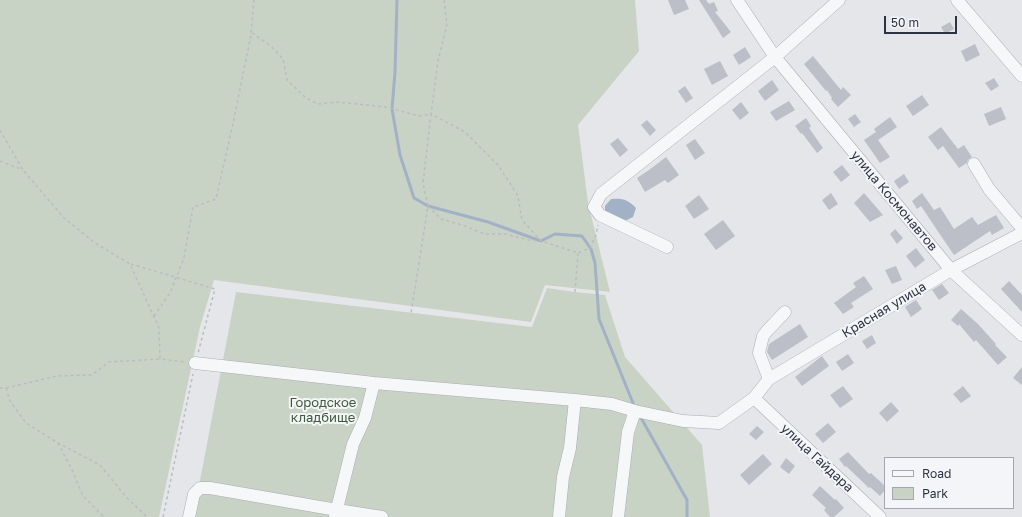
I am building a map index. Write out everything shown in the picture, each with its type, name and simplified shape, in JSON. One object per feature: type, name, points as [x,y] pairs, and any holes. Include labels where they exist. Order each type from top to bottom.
[{"type":"street","name":"улица Космонавтов","points":[[737,0],[775,58],[951,270],[1022,335]]},
{"type":"street","points":[[667,247],[600,216],[594,207],[601,194],[775,58],[840,0]]},
{"type":"street","points":[[957,0],[1022,76]]},
{"type":"street","points":[[974,164],[989,189],[1022,228]]},
{"type":"street","name":"Красная улица","points":[[195,363],[374,383],[612,404],[635,411],[683,421],[719,423],[754,398],[769,380],[951,270],[1022,233]]},
{"type":"street","points":[[769,380],[759,354],[763,336],[785,312]]},
{"type":"street","points":[[336,514],[353,444],[365,418],[374,383]]},
{"type":"street","name":"улица Гайдара","points":[[754,398],[880,517]]},
{"type":"street","points":[[559,517],[563,476],[570,448],[574,400]]},
{"type":"street","points":[[618,517],[628,432],[635,411]]},
{"type":"street","points":[[189,517],[194,494],[200,488],[210,488],[336,514],[382,517]]},
{"type":"path","points":[[154,316],[170,293],[184,258],[193,207],[216,199],[252,33],[254,0]]},
{"type":"path","points":[[411,313],[428,206],[422,183],[438,61],[447,24],[444,0]]},
{"type":"path","points":[[252,33],[271,46],[283,59],[287,80],[306,98],[318,104],[337,102],[386,107],[420,116],[431,114],[465,132],[498,165],[518,196],[522,220],[541,241]]},
{"type":"path","points":[[0,130],[23,170],[64,218],[95,243],[130,264],[215,289],[195,363],[164,517]]},
{"type":"path","points":[[0,161],[23,170]]},
{"type":"path","points":[[428,206],[441,219],[462,224],[485,234],[505,234],[528,240],[541,241],[578,253],[590,247],[596,234],[600,216]]},
{"type":"path","points":[[575,292],[578,253]]},
{"type":"path","points":[[130,264],[159,328],[160,359]]},
{"type":"path","points":[[0,388],[6,388],[57,376],[92,375],[109,362],[160,359],[195,363]]},
{"type":"path","points":[[6,388],[10,401],[26,423],[58,443],[100,465],[127,498],[147,517]]},
{"type":"path","points":[[58,443],[83,496],[104,517]]},
{"type":"green space","points":[[0,0],[635,0],[639,51],[578,125],[588,203],[610,292],[545,285],[531,322],[214,280],[200,327],[159,517],[0,517]]},
{"type":"green space","name":"Городское кладбище","points":[[547,288],[605,295],[625,357],[702,445],[710,517],[193,517],[236,292],[532,327]]},
{"type":"water","points":[[611,199],[622,199],[630,203],[636,208],[633,217],[625,221],[605,213],[605,206]]},
{"type":"building","points":[[668,0],[685,0],[689,9],[674,15]]},
{"type":"building","points":[[699,0],[706,0],[709,4],[714,2],[718,11],[715,12],[731,32],[723,38]]},
{"type":"building","points":[[950,22],[954,29],[945,34],[941,27]]},
{"type":"building","points":[[975,44],[980,55],[966,62],[961,51]]},
{"type":"building","points":[[745,47],[751,57],[739,65],[733,55]]},
{"type":"building","points":[[813,56],[841,90],[843,87],[851,95],[838,107],[831,99],[832,98],[827,90],[826,91],[804,64]]},
{"type":"building","points":[[720,61],[728,76],[712,85],[704,69]]},
{"type":"building","points":[[994,78],[999,86],[991,91],[985,83]]},
{"type":"building","points":[[772,80],[779,90],[765,101],[758,91]]},
{"type":"building","points":[[685,86],[693,98],[686,103],[678,91]]},
{"type":"building","points":[[922,95],[929,105],[913,116],[906,106]]},
{"type":"building","points":[[789,101],[795,110],[776,121],[770,112]]},
{"type":"building","points":[[741,102],[749,113],[740,120],[732,110]]},
{"type":"building","points":[[1001,107],[1006,119],[989,126],[984,114]]},
{"type":"building","points":[[855,114],[861,122],[854,127],[848,119]]},
{"type":"building","points":[[890,117],[897,127],[878,140],[890,157],[880,163],[864,140],[876,132],[874,129]]},
{"type":"building","points":[[806,118],[811,126],[809,128],[823,148],[817,153],[795,126]]},
{"type":"building","points":[[647,120],[656,130],[650,136],[641,125]]},
{"type":"building","points":[[941,127],[958,149],[964,145],[972,157],[967,163],[959,168],[943,146],[938,150],[928,137]]},
{"type":"building","points":[[618,138],[628,150],[620,157],[610,144]]},
{"type":"building","points":[[695,139],[705,153],[695,160],[686,145]]},
{"type":"building","points":[[666,157],[679,175],[668,183],[665,180],[645,192],[637,178]]},
{"type":"building","points":[[842,165],[850,175],[841,182],[833,172]]},
{"type":"building","points":[[904,174],[909,182],[899,189],[894,181]]},
{"type":"building","points":[[831,193],[838,204],[829,210],[822,200]]},
{"type":"building","points":[[864,193],[883,215],[870,222],[854,203]]},
{"type":"building","points":[[922,193],[934,210],[940,207],[954,229],[972,217],[978,225],[996,215],[1004,228],[992,235],[990,231],[954,255],[921,206],[917,209],[912,201]]},
{"type":"building","points":[[699,195],[709,209],[694,219],[685,206]]},
{"type":"building","points":[[723,220],[735,236],[716,250],[704,234]]},
{"type":"building","points":[[895,229],[903,238],[897,244],[890,234]]},
{"type":"building","points":[[916,248],[925,260],[915,268],[906,256]]},
{"type":"building","points":[[896,266],[902,280],[892,284],[885,270]]},
{"type":"building","points":[[864,276],[873,289],[851,303],[854,307],[843,314],[834,303],[856,287],[853,283]]},
{"type":"building","points":[[1009,281],[1022,295],[1022,312],[1001,289]]},
{"type":"building","points":[[942,284],[949,293],[939,300],[932,290]]},
{"type":"building","points":[[916,300],[922,309],[911,317],[905,307]]},
{"type":"building","points":[[961,309],[978,324],[1007,357],[998,365],[976,340],[974,342],[959,324],[958,326],[951,320]]},
{"type":"building","points":[[800,324],[808,337],[772,360],[767,352],[769,344]]},
{"type":"building","points":[[872,335],[876,343],[867,349],[862,341]]},
{"type":"building","points":[[848,354],[854,363],[842,371],[836,362]]},
{"type":"building","points":[[822,356],[829,366],[802,386],[795,377]]},
{"type":"building","points":[[1022,367],[1022,385],[1013,378]]},
{"type":"building","points":[[843,386],[853,399],[840,408],[830,395]]},
{"type":"building","points":[[963,386],[971,396],[961,403],[953,394]]},
{"type":"building","points":[[891,402],[899,411],[887,422],[879,413]]},
{"type":"building","points":[[828,423],[836,432],[823,443],[815,434]]},
{"type":"building","points":[[757,426],[764,432],[756,440],[749,434]]},
{"type":"building","points":[[848,452],[869,474],[871,473],[884,485],[884,491],[880,496],[870,487],[869,488],[846,466],[845,467],[839,459]]},
{"type":"building","points":[[763,454],[772,464],[749,485],[740,475]]},
{"type":"building","points":[[786,458],[795,466],[789,474],[780,467]]},
{"type":"building","points":[[820,486],[835,500],[836,499],[844,508],[834,517],[830,517],[824,510],[826,508],[812,495]]},
{"type":"waterway","points":[[397,0],[395,72],[392,109],[400,155],[414,198],[428,206],[488,222],[541,241],[555,234],[582,236],[591,249],[595,263],[599,319],[635,408]]},
{"type":"waterway","points":[[640,416],[687,500],[687,517]]}]
